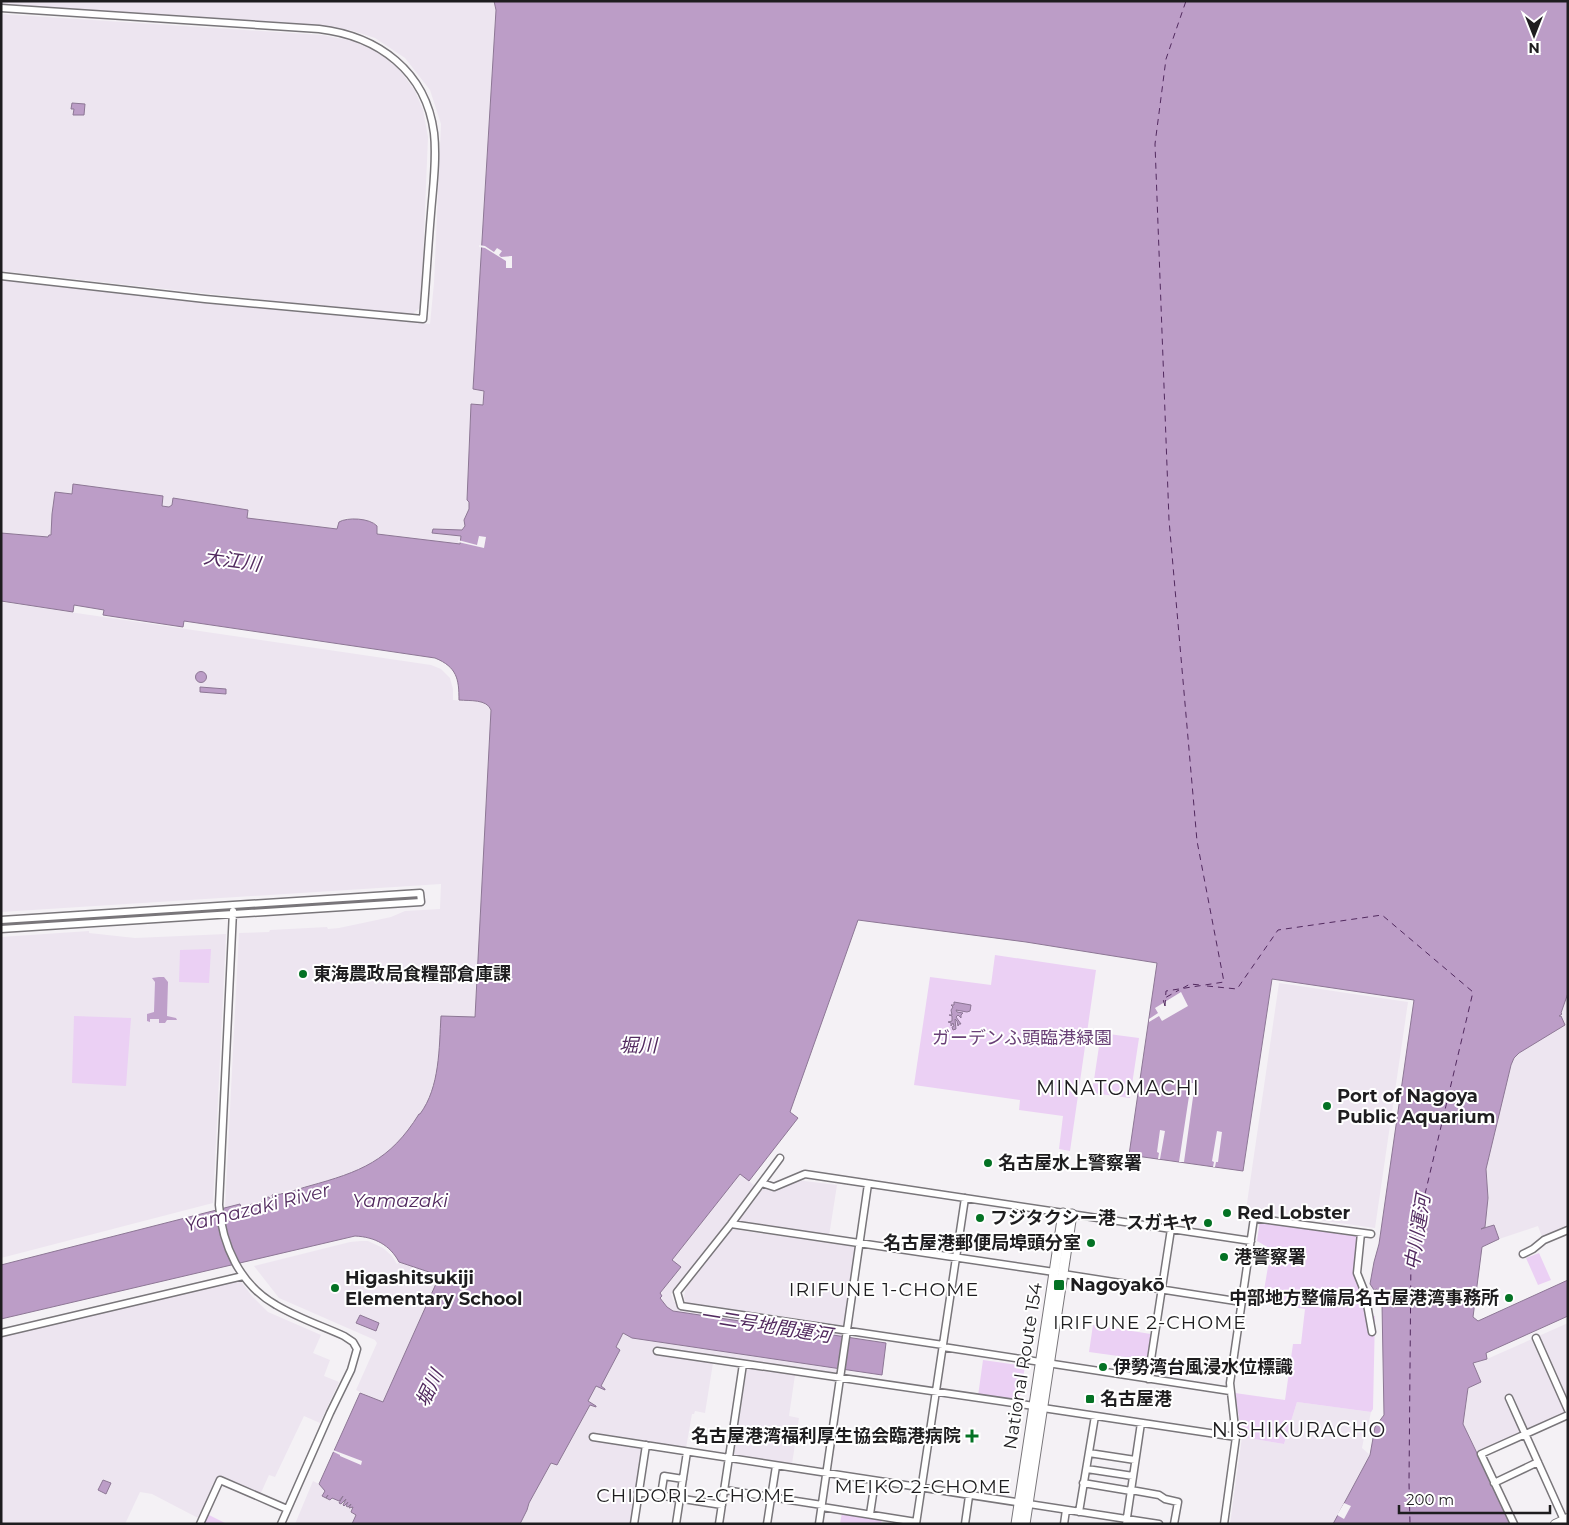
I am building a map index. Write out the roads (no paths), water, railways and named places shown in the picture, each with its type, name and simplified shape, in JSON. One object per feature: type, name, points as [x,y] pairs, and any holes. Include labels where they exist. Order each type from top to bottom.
[{"type":"highway","name":"National Route 154","points":[[1025,1524],[1024,1503],[1068,1213]]},
{"type":"highway","name":"National Route 154","points":[[1016,1524],[1024,1503]]},
{"type":"main road","points":[[1555,1524],[1566,1519]]},
{"type":"street","points":[[1,8],[319,29],[360,38],[385,51],[403,66],[418,86],[432,122],[434,150],[423,319],[205,300],[1,276]]},
{"type":"street","points":[[1,920],[420,893],[421,902],[1,929]]},
{"type":"street","points":[[233,905],[218,1205],[223,1237],[230,1254],[243,1276],[260,1294],[276,1305],[344,1336],[353,1342],[357,1349],[351,1370],[281,1524]]},
{"type":"street","points":[[780,1158],[677,1292],[682,1306],[847,1333],[943,1346],[1045,1364],[1230,1391]]},
{"type":"street","points":[[762,1183],[774,1187],[805,1174],[1251,1241]]},
{"type":"street","points":[[819,1524],[868,1184]]},
{"type":"street","points":[[725,1490],[870,1514],[884,1520],[916,1523],[965,1198]]},
{"type":"street","points":[[1224,1524],[1236,1437],[1230,1391],[1254,1218],[1372,1234]]},
{"type":"street","points":[[731,1224],[1242,1302]]},
{"type":"street","points":[[1148,1379],[1171,1229]]},
{"type":"street","points":[[1523,1254],[1544,1240],[1568,1230]]},
{"type":"street","points":[[1361,1233],[1357,1273],[1365,1294],[1372,1332]]},
{"type":"street","points":[[1,1333],[243,1276]]},
{"type":"street","points":[[1536,1338],[1568,1410]]},
{"type":"street","points":[[657,1350],[743,1364],[841,1376],[1236,1437]]},
{"type":"street","points":[[719,1524],[743,1364]]},
{"type":"street","points":[[1509,1398],[1566,1519]]},
{"type":"street","points":[[1514,1524],[1481,1454],[1568,1414]]},
{"type":"street","points":[[1079,1512],[1095,1416]]},
{"type":"street","points":[[1126,1521],[1141,1423]]},
{"type":"street","points":[[593,1437],[1024,1503],[1126,1521],[1159,1524]]},
{"type":"street","points":[[634,1524],[646,1445]]},
{"type":"street","points":[[676,1524],[687,1452]]},
{"type":"street","points":[[1089,1454],[1136,1460]]},
{"type":"street","points":[[1494,1483],[1538,1462]]},
{"type":"street","points":[[767,1524],[776,1466]]},
{"type":"street","points":[[1087,1469],[1133,1476]]},
{"type":"street","points":[[661,1496],[664,1476],[683,1479]]},
{"type":"street","points":[[200,1524],[220,1480],[288,1509]]},
{"type":"street","points":[[870,1514],[875,1481]]},
{"type":"street","points":[[1083,1483],[1159,1495],[1164,1499],[1178,1502],[1174,1524]]},
{"type":"street","points":[[638,1492],[722,1505]]},
{"type":"street","points":[[965,1524],[969,1496]]},
{"type":"street","points":[[1064,1524],[1066,1510]]},
{"type":"water","points":[[494,1],[1568,1],[1568,993],[1562,1014],[1559,1016],[1561,1016],[1565,1025],[1519,1053],[1511,1065],[1486,1169],[1488,1198],[1485,1227],[1481,1229],[1494,1225],[1499,1239],[1482,1247],[1473,1317],[1478,1321],[1568,1280],[1568,1316],[1486,1353],[1487,1359],[1473,1363],[1481,1382],[1468,1388],[1463,1424],[1511,1524],[1333,1524],[1370,1455],[1375,1427],[1384,1415],[1382,1304],[1377,1289],[1374,1290],[1370,1284],[1379,1244],[1414,1000],[1272,979],[1243,1171],[1129,1155],[1157,963],[1026,942],[858,920],[790,1112],[798,1118],[749,1181],[740,1174],[672,1260],[681,1267],[660,1293],[662,1296],[660,1298],[673,1311],[886,1343],[882,1375],[632,1338],[623,1333],[616,1347],[620,1350],[601,1386],[605,1390],[596,1386],[588,1401],[596,1407],[590,1405],[557,1465],[551,1463],[520,1524],[352,1524],[356,1515],[351,1512],[353,1507],[349,1508],[351,1504],[348,1507],[346,1506],[348,1502],[343,1505],[346,1499],[341,1504],[339,1503],[343,1496],[339,1501],[332,1498],[330,1500],[322,1496],[325,1491],[319,1484],[360,1393],[383,1402],[439,1277],[438,1275],[399,1262],[391,1251],[375,1240],[355,1236],[1,1319],[1,1265],[240,1204],[241,1207],[264,1201],[263,1198],[269,1197],[270,1199],[273,1198],[272,1195],[327,1181],[359,1169],[385,1154],[397,1143],[420,1114],[431,1092],[439,1054],[441,1016],[475,1017],[491,710],[489,706],[482,702],[459,700],[455,674],[448,665],[435,658],[184,621],[183,627],[103,615],[104,610],[74,605],[73,612],[1,601],[1,533],[48,537],[51,535],[55,492],[72,494],[73,484],[163,496],[162,506],[169,507],[172,505],[173,498],[248,510],[247,518],[337,529],[339,522],[343,520],[364,520],[377,526],[377,534],[460,544],[461,536],[432,533],[433,529],[462,530],[465,526],[464,520],[469,509],[469,502],[467,500],[471,404],[483,405],[484,391],[473,389],[496,10]]},
{"type":"water","points":[[72,103],[85,104],[84,115],[73,115]]},
{"type":"water","points":[[201,671],[207,677],[201,683],[195,677]]},
{"type":"water","points":[[200,687],[226,689],[226,694],[200,692]]},
{"type":"water","points":[[954,1002],[971,1005],[970,1011],[967,1012],[956,1010],[963,1013],[961,1018],[958,1015],[956,1017],[961,1024],[958,1026],[955,1019],[956,1029],[953,1030],[953,1023],[951,1026],[951,1023],[948,1022],[952,1021],[952,1016],[949,1015],[952,1015],[951,1010],[953,1007],[951,1005],[954,1005]]},
{"type":"water","points":[[360,1315],[379,1323],[376,1331],[356,1323]]},
{"type":"water","points":[[103,1480],[111,1483],[106,1494],[98,1490]]},
{"type":"place","name":"東海農政局食糧部倉庫課","points":[[303,974]]},
{"type":"place","name":"Port of Nagoya Public Aquarium","points":[[1327,1106]]},
{"type":"place","name":"名古屋水上警察署","points":[[988,1163]]},
{"type":"place","name":"Red Lobster","points":[[1227,1213]]},
{"type":"place","name":"フジタクシー港","points":[[980,1218]]},
{"type":"place","name":"スガキヤ","points":[[1208,1223]]},
{"type":"place","name":"名古屋港郵便局埠頭分室","points":[[1091,1243]]},
{"type":"place","name":"港警察署","points":[[1224,1257]]},
{"type":"place","name":"Nagoyakō","points":[[1059,1285]]},
{"type":"place","name":"Higashitsukiji Elementary School","points":[[335,1288]]},
{"type":"place","name":"中部地方整備局名古屋港湾事務所","points":[[1509,1298]]},
{"type":"place","name":"伊勢湾台風浸水位標識","points":[[1103,1367]]},
{"type":"place","name":"名古屋港","points":[[1090,1399]]},
{"type":"place","name":"名古屋港湾福利厚生協会臨港病院","points":[[972,1436]]},
{"type":"district","name":"MINATOMACHI","points":[[1118,1088]]},
{"type":"district","name":"IRIFUNE 1-CHOME","points":[[884,1289]]},
{"type":"district","name":"IRIFUNE 2-CHOME","points":[[1150,1322]]},
{"type":"district","name":"NISHIKURACHO","points":[[1299,1430]]},
{"type":"district","name":"MEIKO 2-CHOME","points":[[923,1486]]},
{"type":"district","name":"CHIDORI 2-CHOME","points":[[696,1495]]},
{"type":"water label","name":"大江川","points":[[232,560]]},
{"type":"water label","name":"堀川","points":[[638,1045]]},
{"type":"water label","name":"Yamazaki","points":[[400,1200]]},
{"type":"water label","name":"Yamazaki River","points":[[257,1207]]},
{"type":"water label","name":"中川運河","points":[[1417,1232]]},
{"type":"water label","name":"一二号地間運河","points":[[766,1325]]},
{"type":"water label","name":"堀川","points":[[429,1388]]},
{"type":"park label","name":"ガーデンふ頭臨港緑園","points":[[1022,1038]]}]
